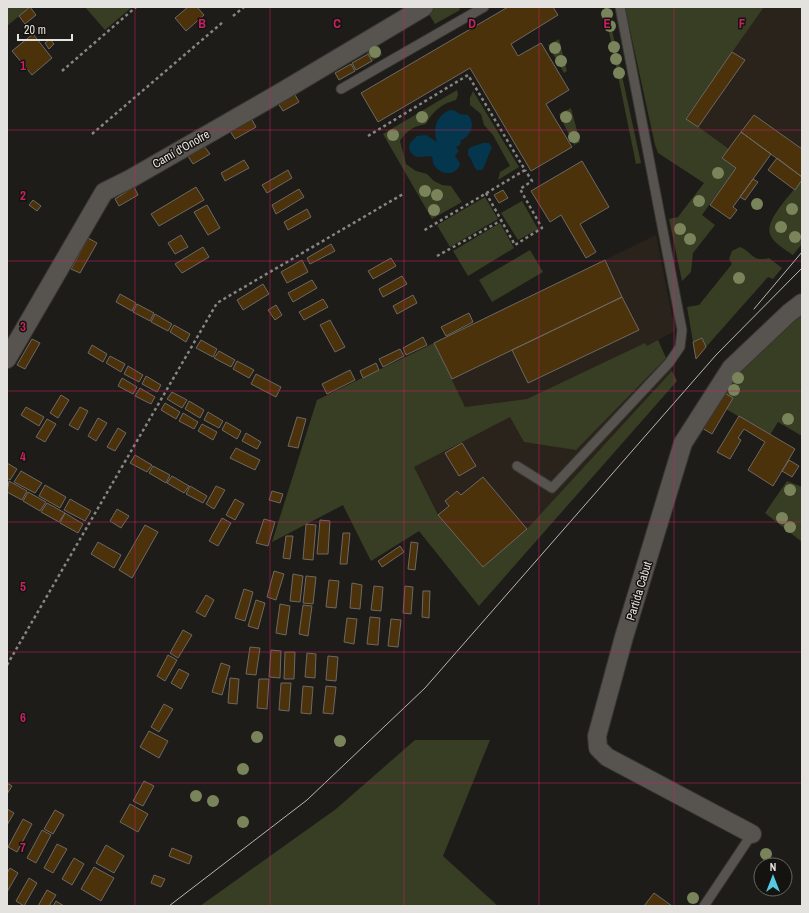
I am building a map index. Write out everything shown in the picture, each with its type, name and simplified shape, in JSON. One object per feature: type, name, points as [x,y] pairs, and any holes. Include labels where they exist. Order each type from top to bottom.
[{"type":"street","name":"Camí d'Onofre","points":[[7,359],[104,192],[130,179],[424,7]]},
{"type":"street","name":"Partida Cabut","points":[[752,834],[607,757],[598,748],[597,736],[624,637],[683,443],[731,368],[789,313],[802,303]]},
{"type":"lane","points":[[341,89],[484,7]]},
{"type":"lane","points":[[517,466],[552,488],[669,364],[680,347],[682,330],[620,7]]},
{"type":"lane","points":[[704,906],[752,834]]},
{"type":"path","points":[[62,71],[136,7]]},
{"type":"path","points":[[233,16],[244,7]]},
{"type":"path","points":[[92,134],[223,22]]},
{"type":"path","points":[[368,136],[468,75],[532,182],[520,189],[542,228],[516,245],[486,193]]},
{"type":"path","points":[[423,231],[525,170]]},
{"type":"path","points":[[7,665],[216,303],[403,194]]},
{"type":"path","points":[[437,256],[502,220]]},
{"type":"shaded area","points":[[764,7],[802,7],[802,177],[741,132],[729,149],[686,119]]},
{"type":"shaded area","points":[[656,235],[675,331],[658,340],[677,381],[479,606],[419,531],[371,561],[343,505],[272,542],[317,400]]},
{"type":"green space","points":[[7,7],[30,7],[7,26]]},
{"type":"green space","points":[[85,7],[132,7],[105,30]]},
{"type":"green space","points":[[432,7],[459,7],[460,10],[435,24],[429,14],[378,45],[382,55],[372,61],[364,47]]},
{"type":"green space","points":[[604,7],[607,7],[641,163],[636,164]]},
{"type":"green space","points":[[625,7],[764,7],[686,118],[729,149],[722,158],[736,168],[702,215],[715,225],[693,253],[691,272],[682,281],[669,219],[678,217],[704,183],[658,153]]},
{"type":"green space","points":[[559,39],[567,71],[564,73],[548,45]]},
{"type":"green space","points":[[457,90],[458,95],[456,100],[438,109],[426,124],[411,130],[405,134],[400,141],[406,164],[416,171],[427,174],[434,181],[442,185],[451,186],[462,202],[432,219],[383,134]]},
{"type":"green space","points":[[473,91],[519,167],[498,180],[500,172],[510,166],[493,135],[484,125],[481,114],[470,105],[470,98]]},
{"type":"green space","points":[[571,108],[580,142],[574,145],[559,114]]},
{"type":"green space","points":[[802,180],[802,244],[793,255],[774,240],[770,234],[770,228],[776,213]]},
{"type":"green space","points":[[485,197],[498,219],[450,247],[437,225]]},
{"type":"green space","points":[[522,201],[538,229],[518,240],[501,213]]},
{"type":"green space","points":[[500,223],[514,248],[468,276],[453,251]]},
{"type":"green space","points":[[740,247],[756,258],[769,258],[782,268],[773,279],[768,277],[706,347],[702,338],[693,342],[687,307],[699,305],[732,264],[729,259],[732,251]]},
{"type":"green space","points":[[530,250],[543,272],[492,302],[479,280]]},
{"type":"green space","points":[[802,314],[802,436],[778,422],[770,435],[726,409],[721,391],[738,366]]},
{"type":"green space","points":[[658,340],[666,358],[576,450],[524,442],[510,417],[414,467],[438,515],[483,567],[527,529],[672,371],[677,381],[479,606],[419,531],[371,561],[343,505],[272,542],[317,400],[434,343],[465,407],[527,399],[645,343],[647,346]]},
{"type":"green space","points":[[787,481],[802,487],[802,542],[765,513]]},
{"type":"green space","points":[[415,740],[490,740],[443,856],[498,906],[200,906],[336,809]]},
{"type":"water","points":[[450,110],[456,111],[459,114],[468,115],[472,122],[472,126],[470,133],[461,140],[460,145],[456,147],[459,151],[455,155],[460,164],[458,168],[456,171],[445,173],[437,169],[433,164],[431,156],[415,156],[409,148],[410,143],[417,136],[426,135],[437,142],[435,132],[436,123],[441,116]]},
{"type":"water","points":[[483,143],[489,143],[492,148],[482,170],[477,170],[468,155],[468,150],[471,147]]},
{"type":"building","points":[[30,7],[36,15],[25,24],[19,16]]},
{"type":"building","points":[[188,7],[197,7],[204,15],[186,31],[175,18]]},
{"type":"building","points":[[508,7],[553,7],[558,15],[511,44],[518,56],[541,43],[569,90],[546,104],[572,147],[531,171],[470,68],[378,122],[361,93]]},
{"type":"building","points":[[33,34],[52,58],[32,75],[12,51]]},
{"type":"building","points":[[50,39],[54,44],[49,49],[45,43]]},
{"type":"building","points":[[732,52],[745,60],[698,127],[686,119]]},
{"type":"building","points":[[368,54],[372,61],[356,70],[352,63]]},
{"type":"building","points":[[351,64],[355,71],[339,80],[335,73]]},
{"type":"building","points":[[294,93],[299,102],[283,111],[278,103]]},
{"type":"building","points":[[754,115],[802,149],[802,177],[741,132]]},
{"type":"building","points":[[251,118],[256,127],[235,139],[230,131]]},
{"type":"building","points":[[741,132],[771,154],[733,207],[737,210],[730,219],[710,205],[736,168],[722,158]]},
{"type":"building","points":[[204,146],[210,154],[193,164],[188,156]]},
{"type":"building","points":[[777,158],[802,177],[802,180],[795,190],[768,170]]},
{"type":"building","points":[[244,160],[249,168],[225,181],[221,173]]},
{"type":"building","points":[[582,161],[609,207],[580,224],[596,252],[586,258],[561,215],[550,222],[531,191]]},
{"type":"building","points":[[288,170],[292,178],[267,193],[262,185]]},
{"type":"building","points":[[753,179],[758,182],[745,200],[740,197]]},
{"type":"building","points":[[134,187],[138,195],[119,206],[115,199]]},
{"type":"building","points":[[196,187],[204,200],[159,226],[151,214]]},
{"type":"building","points":[[299,189],[304,197],[276,214],[272,205]]},
{"type":"building","points":[[503,190],[508,198],[499,203],[494,195]]},
{"type":"building","points":[[33,200],[41,206],[37,211],[29,205]]},
{"type":"building","points":[[207,205],[220,228],[208,235],[194,212]]},
{"type":"building","points":[[307,209],[311,217],[288,230],[284,222]]},
{"type":"building","points":[[181,235],[188,247],[175,254],[168,243]]},
{"type":"building","points":[[88,238],[97,243],[80,273],[71,269]]},
{"type":"building","points":[[331,244],[335,251],[310,264],[307,258]]},
{"type":"building","points":[[203,247],[209,257],[182,273],[175,264]]},
{"type":"building","points":[[391,258],[396,266],[373,279],[368,271]]},
{"type":"building","points":[[302,260],[308,272],[287,283],[281,272]]},
{"type":"building","points":[[605,260],[622,297],[452,379],[434,343]]},
{"type":"building","points":[[402,276],[407,284],[383,297],[379,289]]},
{"type":"building","points":[[312,280],[317,288],[293,302],[288,293]]},
{"type":"building","points":[[263,284],[269,294],[243,310],[237,300]]},
{"type":"building","points":[[120,294],[136,303],[132,311],[116,302]]},
{"type":"building","points":[[413,295],[417,303],[397,314],[393,306]]},
{"type":"building","points":[[622,297],[639,330],[528,383],[512,350]]},
{"type":"building","points":[[323,299],[328,307],[304,320],[299,312]]},
{"type":"building","points":[[137,304],[154,313],[150,321],[133,312]]},
{"type":"building","points":[[276,305],[282,315],[275,320],[268,310]]},
{"type":"building","points":[[469,313],[473,322],[446,336],[441,327]]},
{"type":"building","points":[[155,314],[172,324],[168,331],[151,322]]},
{"type":"building","points":[[330,320],[345,347],[335,352],[320,325]]},
{"type":"building","points":[[174,325],[190,334],[186,342],[170,332]]},
{"type":"building","points":[[423,337],[427,345],[406,355],[403,348]]},
{"type":"building","points":[[702,338],[706,347],[696,359],[693,342]]},
{"type":"building","points":[[32,339],[40,343],[25,369],[17,365]]},
{"type":"building","points":[[201,340],[217,349],[213,357],[196,348]]},
{"type":"building","points":[[92,345],[107,354],[103,362],[88,353]]},
{"type":"building","points":[[400,349],[404,356],[383,367],[379,359]]},
{"type":"building","points":[[219,351],[235,360],[231,367],[214,358]]},
{"type":"building","points":[[110,356],[125,364],[121,372],[106,363]]},
{"type":"building","points":[[237,361],[254,370],[249,378],[233,369]]},
{"type":"building","points":[[376,363],[379,370],[363,378],[360,371]]},
{"type":"building","points":[[128,366],[143,375],[139,382],[124,374]]},
{"type":"building","points":[[350,370],[355,380],[327,394],[322,384]]},
{"type":"building","points":[[256,374],[281,387],[276,397],[251,384]]},
{"type":"building","points":[[146,376],[161,385],[157,392],[142,384]]},
{"type":"building","points":[[122,378],[137,387],[133,394],[118,386]]},
{"type":"building","points":[[140,388],[155,397],[151,404],[135,396]]},
{"type":"building","points":[[721,391],[733,398],[712,434],[702,428]]},
{"type":"building","points":[[172,392],[187,400],[182,408],[167,399]]},
{"type":"building","points":[[61,395],[69,400],[58,418],[50,413]]},
{"type":"building","points":[[189,401],[204,410],[200,418],[185,409]]},
{"type":"building","points":[[165,403],[180,412],[176,419],[161,410]]},
{"type":"building","points":[[26,407],[44,417],[39,426],[21,415]]},
{"type":"building","points":[[80,407],[88,411],[78,430],[69,425]]},
{"type":"building","points":[[208,412],[223,421],[219,428],[204,420]]},
{"type":"building","points":[[183,413],[198,422],[194,429],[179,421]]},
{"type":"building","points":[[739,416],[795,449],[773,486],[748,470],[765,442],[744,429],[738,438],[741,440],[730,459],[717,452]]},
{"type":"building","points":[[297,417],[306,419],[298,448],[288,446]]},
{"type":"building","points":[[98,418],[107,423],[96,441],[88,436]]},
{"type":"building","points":[[47,419],[56,424],[45,442],[36,437]]},
{"type":"building","points":[[226,422],[241,431],[237,439],[222,430]]},
{"type":"building","points":[[202,424],[217,432],[213,440],[198,431]]},
{"type":"building","points":[[118,428],[126,433],[115,451],[107,447]]},
{"type":"building","points":[[246,433],[261,442],[257,449],[242,441]]},
{"type":"building","points":[[462,443],[476,466],[459,476],[445,453]]},
{"type":"building","points":[[236,448],[260,460],[255,470],[230,458]]},
{"type":"building","points":[[135,455],[152,465],[147,472],[130,463]]},
{"type":"building","points":[[789,460],[799,466],[792,477],[782,471]]},
{"type":"building","points":[[7,463],[17,469],[10,480],[7,478]]},
{"type":"building","points":[[153,466],[170,475],[166,483],[149,473]]},
{"type":"building","points":[[21,471],[42,483],[35,493],[14,482]]},
{"type":"building","points":[[172,476],[189,486],[184,493],[167,483]]},
{"type":"building","points":[[483,477],[527,529],[483,567],[438,515],[449,506],[445,501],[457,491],[461,495]]},
{"type":"building","points":[[9,481],[27,491],[22,500],[7,492]]},
{"type":"building","points":[[45,485],[66,497],[60,508],[39,496]]},
{"type":"building","points":[[190,486],[207,496],[203,503],[186,494]]},
{"type":"building","points":[[216,486],[225,490],[214,509],[206,504]]},
{"type":"building","points":[[272,491],[283,494],[280,503],[269,500]]},
{"type":"building","points":[[28,492],[46,502],[40,511],[23,501]]},
{"type":"building","points":[[70,499],[91,511],[85,521],[64,510]]},
{"type":"building","points":[[235,499],[244,504],[235,520],[226,515]]},
{"type":"building","points":[[47,503],[65,513],[59,522],[41,512]]},
{"type":"building","points":[[117,509],[129,516],[121,528],[110,521]]},
{"type":"building","points":[[65,513],[83,524],[78,533],[60,523]]},
{"type":"building","points":[[222,518],[231,523],[218,546],[209,541]]},
{"type":"building","points":[[264,519],[275,522],[268,546],[256,543]]},
{"type":"building","points":[[320,520],[330,521],[328,554],[317,554]]},
{"type":"building","points":[[306,524],[316,525],[313,560],[303,559]]},
{"type":"building","points":[[145,525],[158,532],[132,578],[119,570]]},
{"type":"building","points":[[343,533],[350,533],[347,564],[340,564]]},
{"type":"building","points":[[286,536],[293,536],[290,559],[283,558]]},
{"type":"building","points":[[98,542],[121,555],[114,568],[91,554]]},
{"type":"building","points":[[411,542],[418,543],[415,570],[408,569]]},
{"type":"building","points":[[400,546],[404,552],[382,567],[378,561]]},
{"type":"building","points":[[274,571],[284,574],[276,600],[267,597]]},
{"type":"building","points":[[293,574],[303,576],[300,602],[290,601]]},
{"type":"building","points":[[306,576],[316,577],[313,604],[303,603]]},
{"type":"building","points":[[329,580],[339,581],[336,608],[326,607]]},
{"type":"building","points":[[352,583],[362,585],[360,609],[350,608]]},
{"type":"building","points":[[374,586],[383,587],[381,611],[371,610]]},
{"type":"building","points":[[405,586],[413,587],[411,614],[403,613]]},
{"type":"building","points":[[244,589],[253,592],[245,621],[235,618]]},
{"type":"building","points":[[423,591],[430,591],[429,618],[422,617]]},
{"type":"building","points":[[206,595],[214,600],[205,617],[196,612]]},
{"type":"building","points":[[256,600],[265,603],[258,629],[248,626]]},
{"type":"building","points":[[280,604],[290,606],[286,635],[276,633]]},
{"type":"building","points":[[303,605],[312,606],[308,636],[299,634]]},
{"type":"building","points":[[370,617],[380,618],[378,645],[367,644]]},
{"type":"building","points":[[347,618],[357,619],[354,644],[344,642]]},
{"type":"building","points":[[391,619],[401,620],[398,647],[388,646]]},
{"type":"building","points":[[183,630],[192,635],[178,658],[170,653]]},
{"type":"building","points":[[250,647],[260,648],[256,675],[246,674]]},
{"type":"building","points":[[271,650],[281,651],[280,678],[269,677]]},
{"type":"building","points":[[285,652],[295,652],[294,679],[284,679]]},
{"type":"building","points":[[307,653],[316,654],[315,678],[305,677]]},
{"type":"building","points":[[168,655],[177,660],[165,681],[157,676]]},
{"type":"building","points":[[328,656],[338,657],[336,681],[326,680]]},
{"type":"building","points":[[221,663],[230,666],[222,695],[212,692]]},
{"type":"building","points":[[179,669],[189,674],[181,689],[171,683]]},
{"type":"building","points":[[230,678],[239,679],[237,704],[228,703]]},
{"type":"building","points":[[259,679],[269,679],[267,709],[257,708]]},
{"type":"building","points":[[281,683],[291,683],[289,711],[279,710]]},
{"type":"building","points":[[303,686],[313,687],[311,714],[301,713]]},
{"type":"building","points":[[326,686],[336,687],[333,714],[323,713]]},
{"type":"building","points":[[164,704],[173,709],[159,732],[151,727]]},
{"type":"building","points":[[149,731],[168,741],[159,758],[140,747]]},
{"type":"building","points":[[144,781],[154,786],[143,806],[133,801]]},
{"type":"building","points":[[7,783],[12,786],[7,794]]},
{"type":"building","points":[[130,804],[148,814],[138,832],[120,822]]},
{"type":"building","points":[[7,809],[14,813],[7,825]]},
{"type":"building","points":[[55,810],[64,815],[53,834],[44,829]]},
{"type":"building","points":[[23,819],[32,824],[17,852],[8,847]]},
{"type":"building","points":[[42,830],[51,835],[36,863],[27,858]]},
{"type":"building","points":[[57,844],[67,849],[53,873],[44,868]]},
{"type":"building","points":[[106,845],[124,856],[114,873],[96,863]]},
{"type":"building","points":[[172,848],[192,856],[189,864],[169,856]]},
{"type":"building","points":[[74,858],[84,864],[72,885],[62,879]]},
{"type":"building","points":[[94,867],[114,878],[101,901],[81,889]]},
{"type":"building","points":[[10,868],[18,873],[7,892],[7,873]]},
{"type":"building","points":[[154,875],[165,879],[161,887],[151,883]]},
{"type":"building","points":[[29,878],[37,883],[24,906],[16,901]]},
{"type":"building","points":[[47,890],[56,895],[49,906],[38,906]]},
{"type":"building","points":[[654,893],[672,906],[644,906]]},
{"type":"building","points":[[56,901],[64,906],[53,906]]},
{"type":"tram line","points":[[754,309],[802,252]]},
{"type":"tram line","points":[[169,906],[307,800],[425,688],[716,355],[802,268]]}]
